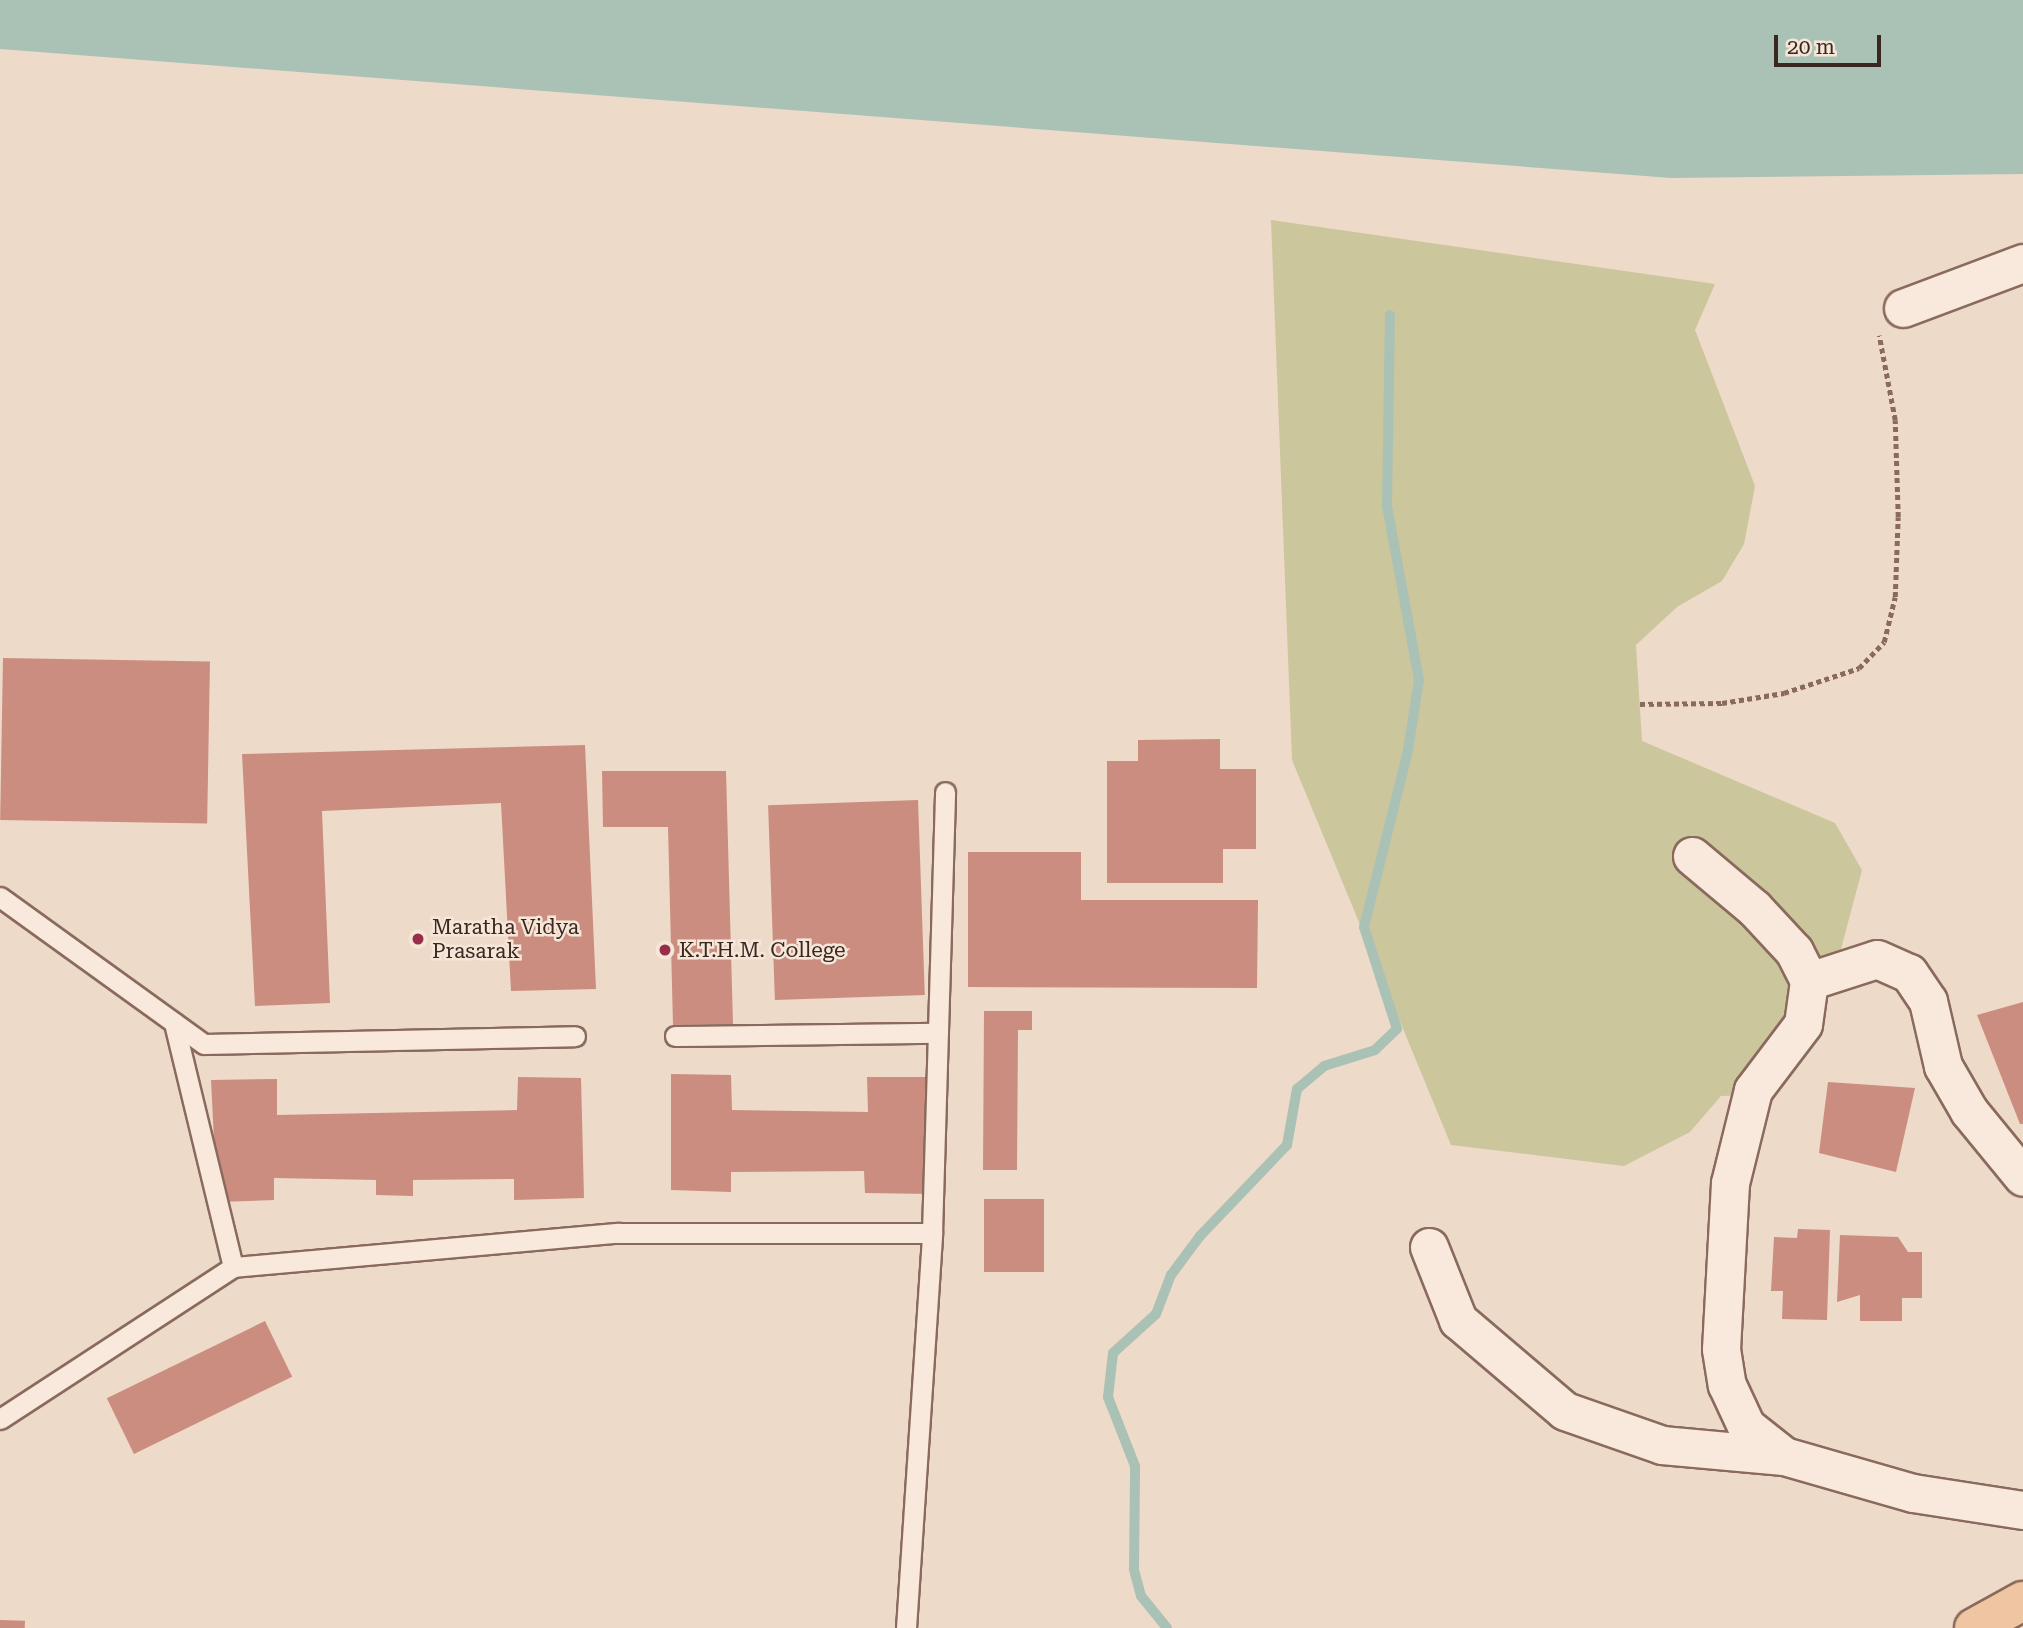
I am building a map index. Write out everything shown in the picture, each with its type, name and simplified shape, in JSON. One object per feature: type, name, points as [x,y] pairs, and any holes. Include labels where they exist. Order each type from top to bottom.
[{"type":"main road","points":[[1974,1628],[2023,1601]]},
{"type":"street","points":[[1903,308],[2023,263]]},
{"type":"street","points":[[1692,856],[1754,908],[1794,951],[1809,981],[1803,1024],[1753,1090],[1730,1184],[1720,1285],[1727,1385],[1746,1426],[1784,1456]]},
{"type":"street","points":[[1809,981],[1877,959],[1909,973],[1928,1001],[1943,1066],[1969,1111],[2023,1177]]},
{"type":"street","points":[[1429,1248],[1458,1320],[1565,1411],[1662,1445],[1784,1456],[1913,1493],[2023,1510]]},
{"type":"lane","points":[[906,1628],[932,1233],[945,792]]},
{"type":"lane","points":[[0,897],[204,1044],[575,1036]]},
{"type":"lane","points":[[174,1023],[233,1267]]},
{"type":"lane","points":[[675,1036],[938,1033]]},
{"type":"lane","points":[[0,1419],[233,1267],[617,1233],[932,1233]]},
{"type":"path","points":[[1640,704],[1722,703],[1784,693],[1859,668],[1884,642],[1895,597],[1898,517],[1895,420],[1878,328],[1903,308]]},
{"type":"shaded area","points":[[0,0],[2023,0],[2023,174],[1671,178],[0,49]]},
{"type":"shaded area","points":[[1271,220],[1715,284],[1695,330],[1755,486],[1744,544],[1722,581],[1677,607],[1636,645],[1642,741],[1835,823],[1862,870],[1828,998],[1777,1094],[1721,1096],[1690,1132],[1624,1166],[1451,1145],[1292,760]]},
{"type":"building","points":[[3,658],[210,662],[207,824],[0,820]]},
{"type":"building","points":[[1220,739],[1220,769],[1256,769],[1256,849],[1223,849],[1223,883],[1107,883],[1107,761],[1138,761],[1138,740]]},
{"type":"building","points":[[585,745],[596,989],[511,991],[501,803],[322,811],[330,1003],[255,1006],[242,754]]},
{"type":"building","points":[[602,771],[726,771],[733,1024],[673,1025],[668,827],[603,827]]},
{"type":"building","points":[[918,800],[925,995],[775,1000],[768,805]]},
{"type":"building","points":[[968,852],[1081,852],[1081,900],[1258,900],[1257,988],[968,987]]},
{"type":"building","points":[[2023,1002],[2023,1124],[2020,1124],[1977,1015]]},
{"type":"building","points":[[984,1011],[1032,1011],[1032,1030],[1018,1030],[1017,1170],[983,1170]]},
{"type":"building","points":[[671,1074],[731,1075],[732,1110],[868,1112],[867,1077],[931,1077],[932,1194],[865,1193],[864,1171],[731,1172],[731,1192],[671,1190]]},
{"type":"building","points":[[518,1077],[581,1078],[584,1198],[514,1200],[514,1179],[413,1180],[413,1196],[376,1195],[376,1180],[274,1178],[274,1200],[217,1202],[211,1080],[277,1079],[277,1115],[517,1110]]},
{"type":"building","points":[[1828,1082],[1915,1088],[1896,1172],[1819,1153]]},
{"type":"building","points":[[984,1199],[1044,1199],[1044,1272],[984,1272]]},
{"type":"building","points":[[1798,1229],[1830,1230],[1827,1320],[1782,1319],[1783,1291],[1771,1291],[1774,1237],[1797,1238]]},
{"type":"building","points":[[1840,1235],[1898,1237],[1908,1252],[1922,1252],[1922,1298],[1902,1298],[1902,1321],[1860,1321],[1860,1295],[1837,1302]]},
{"type":"building","points":[[265,1321],[292,1377],[134,1454],[107,1398]]},
{"type":"building","points":[[0,1620],[25,1621],[25,1628],[0,1628]]},
{"type":"waterway","points":[[1167,1628],[1141,1596],[1134,1569],[1135,1466],[1108,1397],[1113,1353],[1156,1314],[1171,1275],[1200,1236],[1287,1145],[1297,1089],[1324,1066],[1375,1050],[1397,1029],[1364,927],[1408,750],[1419,680],[1387,505],[1390,315]]},
{"type":"place","name":"Maratha Vidya Prasarak","points":[[418,939]]},
{"type":"place","name":"K.T.H.M. College","points":[[665,950]]}]
